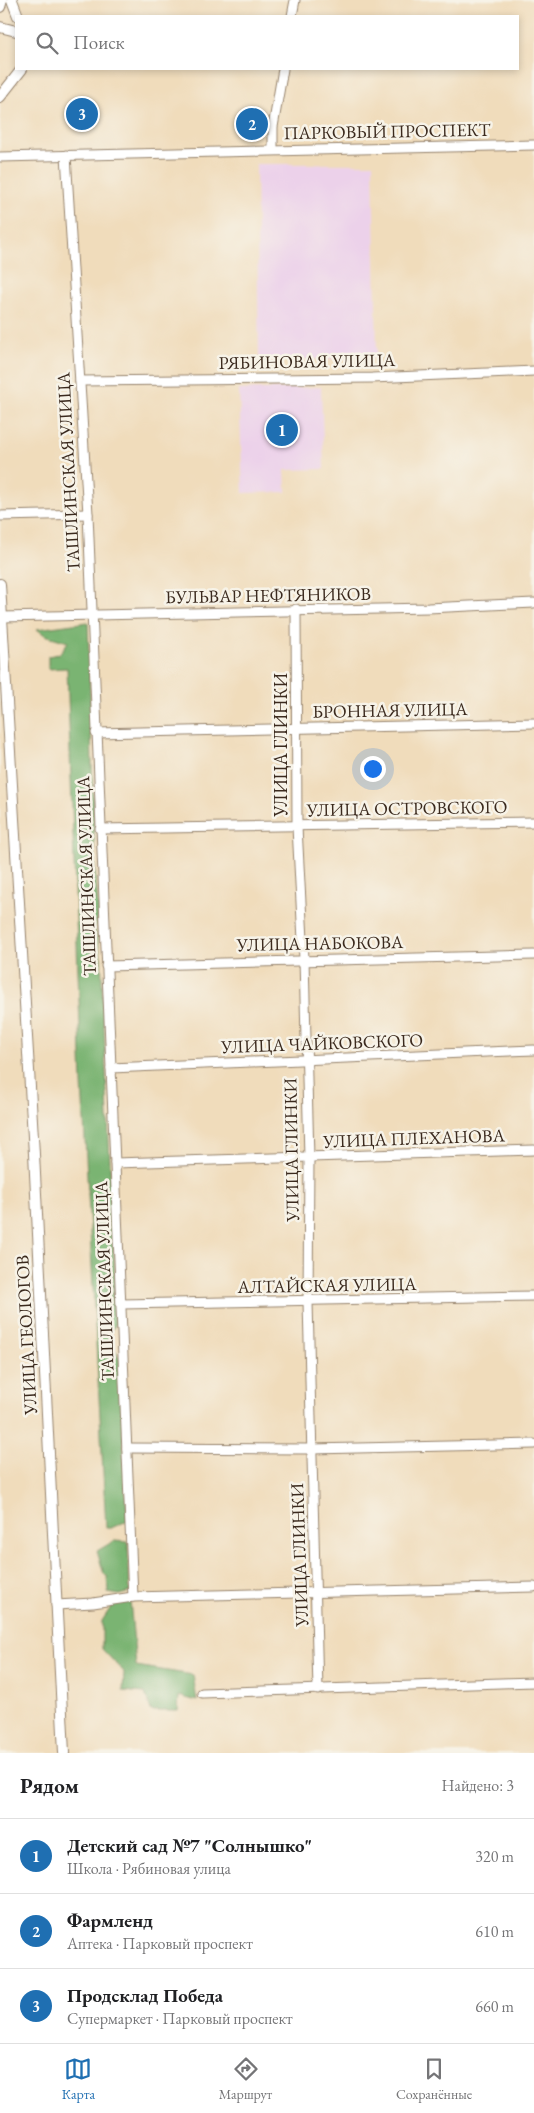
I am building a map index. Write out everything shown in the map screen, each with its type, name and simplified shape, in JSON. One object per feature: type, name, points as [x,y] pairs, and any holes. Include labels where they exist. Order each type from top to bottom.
[{"type":"main road","points":[[0,7],[2,0]]},
{"type":"main road","points":[[12,0],[18,15]]},
{"type":"main road","points":[[0,27],[15,32]]},
{"type":"main road","points":[[0,97],[21,70]]},
{"type":"main road","points":[[0,83],[15,78]]},
{"type":"main road","name":"УЛИЦА ГЕОЛОГОВ","points":[[0,584],[33,1144],[64,1753]]},
{"type":"street","points":[[292,15],[294,0]]},
{"type":"street","points":[[273,150],[273,126],[283,70]]},
{"type":"street","name":"ПАРКОВЫЙ ПРОСПЕКТ","points":[[0,157],[534,145]]},
{"type":"street","name":"ТАШЛИНСКАЯ УЛИЦА","points":[[66,155],[88,514],[133,1597]]},
{"type":"street","name":"РЯБИНОВАЯ УЛИЦА","points":[[80,381],[372,378],[534,370]]},
{"type":"street","points":[[0,516],[88,514]]},
{"type":"street","name":"БУЛЬВАР НЕФТЯНИКОВ","points":[[2,617],[296,609],[428,608],[534,603]]},
{"type":"street","name":"УЛИЦА ГЛИНКИ","points":[[296,609],[295,729],[309,1158],[308,1302],[318,1690]]},
{"type":"street","name":"БРОННАЯ УЛИЦА","points":[[96,733],[534,723]]},
{"type":"street","name":"УЛИЦА ОСТРОВСКОГО","points":[[100,829],[534,822]]},
{"type":"street","name":"УЛИЦА НАБОКОВА","points":[[106,966],[534,955]]},
{"type":"street","name":"УЛИЦА ЧАЙКОВСКОГО","points":[[111,1068],[534,1050]]},
{"type":"street","name":"УЛИЦА ПЛЕХАНОВА","points":[[115,1163],[534,1150]]},
{"type":"street","name":"АЛТАЙСКАЯ УЛИЦА","points":[[122,1304],[308,1302],[534,1296]]},
{"type":"street","points":[[127,1448],[312,1449],[534,1444]]},
{"type":"street","points":[[56,1605],[92,1603],[133,1597],[534,1587]]},
{"type":"street","points":[[202,1693],[534,1682]]},
{"type":"shaded area","points":[[256,164],[373,164],[377,358],[259,360]]},
{"type":"shaded area","points":[[321,387],[324,469],[285,470],[286,492],[243,493],[239,390]]},
{"type":"green space","points":[[88,622],[95,870],[99,914],[95,929],[101,957],[117,1323],[107,1335],[120,1359],[127,1521],[111,1528],[106,1528],[82,1083],[67,668],[48,669],[48,656],[59,654],[68,642],[45,635],[37,629]]},
{"type":"green space","points":[[114,1541],[128,1542],[130,1592],[119,1595],[108,1593],[107,1576],[104,1574],[97,1551]]},
{"type":"green space","points":[[130,1600],[136,1666],[193,1675],[197,1701],[179,1696],[178,1711],[151,1711],[145,1693],[123,1691],[124,1672],[102,1649],[102,1621],[115,1601]]},
{"type":"place","name":"Продсклад Победа","points":[[82,114]]},
{"type":"place","name":"Фармленд","points":[[252,124]]},
{"type":"place","name":"Детский сад №7 \"Солнышко\"","points":[[282,430]]}]
